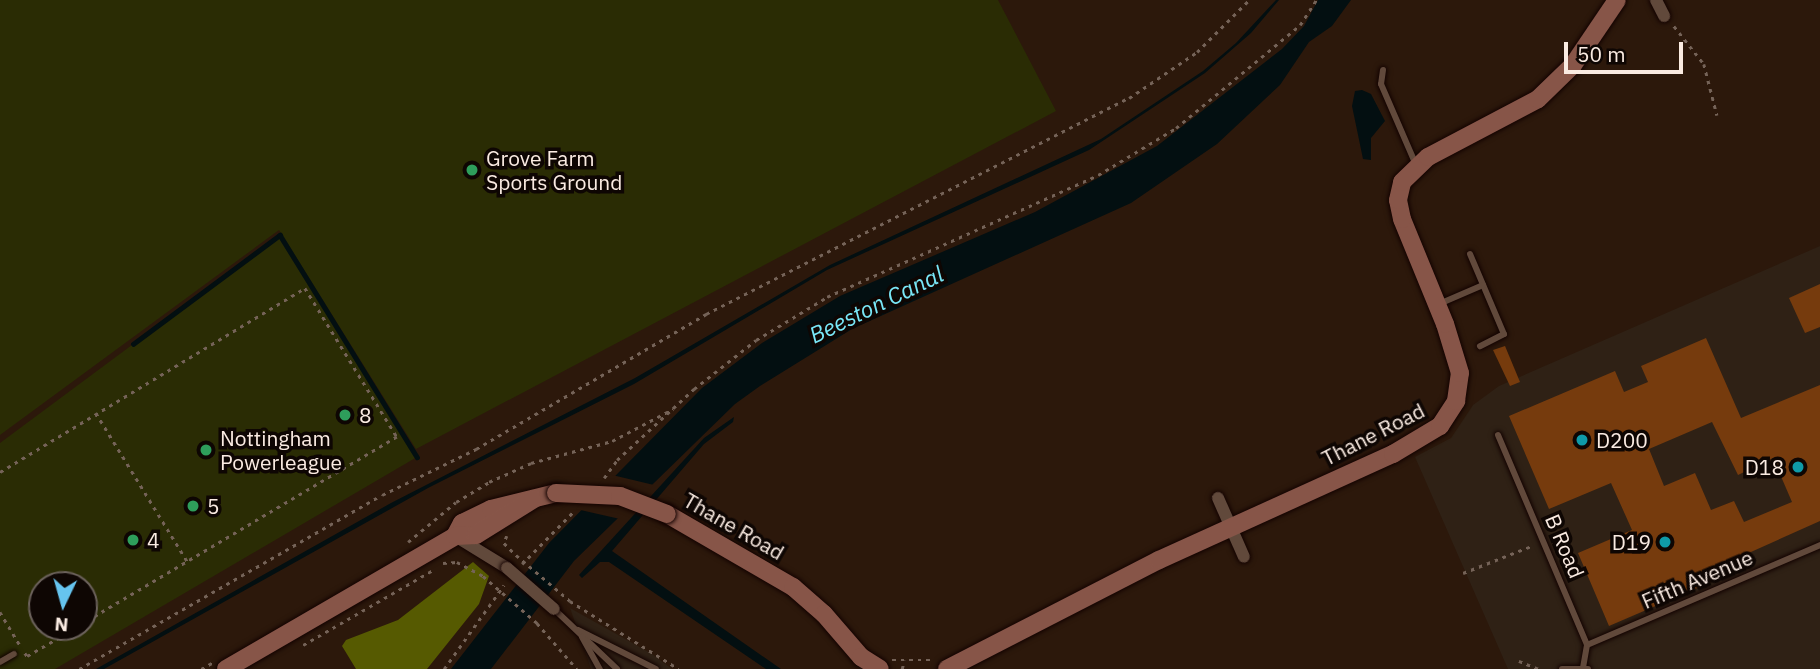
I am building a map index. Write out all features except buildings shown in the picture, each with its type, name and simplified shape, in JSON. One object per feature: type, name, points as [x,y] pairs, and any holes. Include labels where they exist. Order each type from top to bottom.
[{"type":"street","points":[[1416,165],[1538,99],[1573,65],[1617,0]]},
{"type":"street","points":[[1656,0],[1664,16]]},
{"type":"street","name":"Thane Road","points":[[943,664],[1231,527],[1393,454],[1440,426],[1456,401],[1460,373],[1437,305],[1399,209],[1399,189],[1416,165]]},
{"type":"street","name":"Thane Road","points":[[226,669],[455,536],[476,535],[534,499],[556,494],[620,496],[667,514],[793,587],[824,614],[860,657],[881,665]]},
{"type":"street","points":[[1218,498],[1244,557]]},
{"type":"street","points":[[455,536],[509,572],[554,610]]},
{"type":"lane","points":[[1383,70],[1381,84],[1416,165]]},
{"type":"lane","points":[[1470,254],[1504,334],[1480,346]]},
{"type":"lane","points":[[1437,305],[1483,285]]},
{"type":"lane","name":"B Road","points":[[1498,435],[1587,645]]},
{"type":"lane","name":"Fifth Avenue","points":[[1587,645],[1820,545]]},
{"type":"lane","points":[[554,610],[617,669]]},
{"type":"lane","points":[[578,631],[600,669]]},
{"type":"lane","points":[[578,631],[656,669]]},
{"type":"lane","points":[[1562,669],[1586,668],[1587,645]]},
{"type":"lane","points":[[0,662],[13,654]]},
{"type":"path","points":[[79,669],[359,508],[476,449],[706,314],[1129,98],[1197,52],[1249,0]]},
{"type":"path","points":[[676,407],[757,340],[827,297],[1098,175],[1176,128],[1300,25],[1316,0]]},
{"type":"path","points":[[1664,16],[1704,64],[1717,115]]},
{"type":"path","points":[[0,472],[305,288],[397,437],[98,615]]},
{"type":"path","points":[[705,375],[712,375]]},
{"type":"path","points":[[96,413],[187,561]]},
{"type":"path","points":[[1463,573],[1543,541]]},
{"type":"path","points":[[508,548],[570,601],[679,669]]},
{"type":"path","points":[[295,650],[411,587],[441,563]]},
{"type":"path","points":[[463,565],[483,576],[537,623],[577,669]]},
{"type":"path","points":[[444,669],[509,572]]},
{"type":"path","points":[[0,612],[27,656],[53,641]]},
{"type":"path","points":[[881,665],[899,659],[943,664]]},
{"type":"path","points":[[896,669],[899,659]]},
{"type":"path","points":[[902,669],[904,660]]},
{"type":"path","points":[[1519,661],[1539,669]]},
{"type":"shaded area","points":[[1820,246],[1820,669],[1508,669],[1415,457],[1451,438],[1473,405],[1499,386]]},
{"type":"shaded area","points":[[473,562],[489,576],[479,604],[427,669],[356,669],[342,646],[346,640],[398,620]]},
{"type":"shaded area","points":[[570,608],[652,654],[672,669],[591,669]]},
{"type":"green space","name":"Grove Farm Sports Ground","points":[[0,0],[998,0],[1056,111],[416,449],[279,230],[0,435]]},
{"type":"green space","name":"Nottingham Powerleague","points":[[280,235],[417,457],[55,669],[0,669],[0,443]]},
{"type":"water","points":[[1276,0],[1279,0],[1251,33],[1205,73],[1089,150],[827,270],[634,384],[428,488],[104,669],[96,669],[391,503],[635,378],[830,265],[1101,139],[1203,71],[1236,43]]},
{"type":"water","name":"Beeston Canal","points":[[1318,0],[1351,0],[1332,26],[1309,42],[1280,85],[1217,144],[1131,203],[852,329],[760,386],[735,404],[574,561],[491,669],[451,669],[549,543],[702,388],[762,343],[840,296],[1035,212],[1157,146],[1282,49],[1304,26]]},
{"type":"water","points":[[1362,90],[1371,94],[1385,121],[1371,138],[1371,160],[1363,159],[1352,106],[1355,91]]},
{"type":"water","points":[[734,417],[733,422],[704,444],[612,551],[781,669],[766,669],[609,562],[600,562],[582,578],[579,575],[704,438]]},
{"type":"pier","points":[[608,474],[654,485],[620,519],[576,509]]},
{"type":"waterway","points":[[133,344],[280,235],[417,457]]},
{"type":"place","name":"Grove Farm Sports Ground","points":[[472,170]]},
{"type":"place","name":"8","points":[[345,415]]},
{"type":"place","name":"D200","points":[[1582,440]]},
{"type":"place","name":"Nottingham Powerleague","points":[[206,450]]},
{"type":"place","name":"D18","points":[[1798,467]]},
{"type":"place","name":"5","points":[[193,506]]},
{"type":"place","name":"4","points":[[133,540]]},
{"type":"place","name":"D19","points":[[1665,542]]}]
